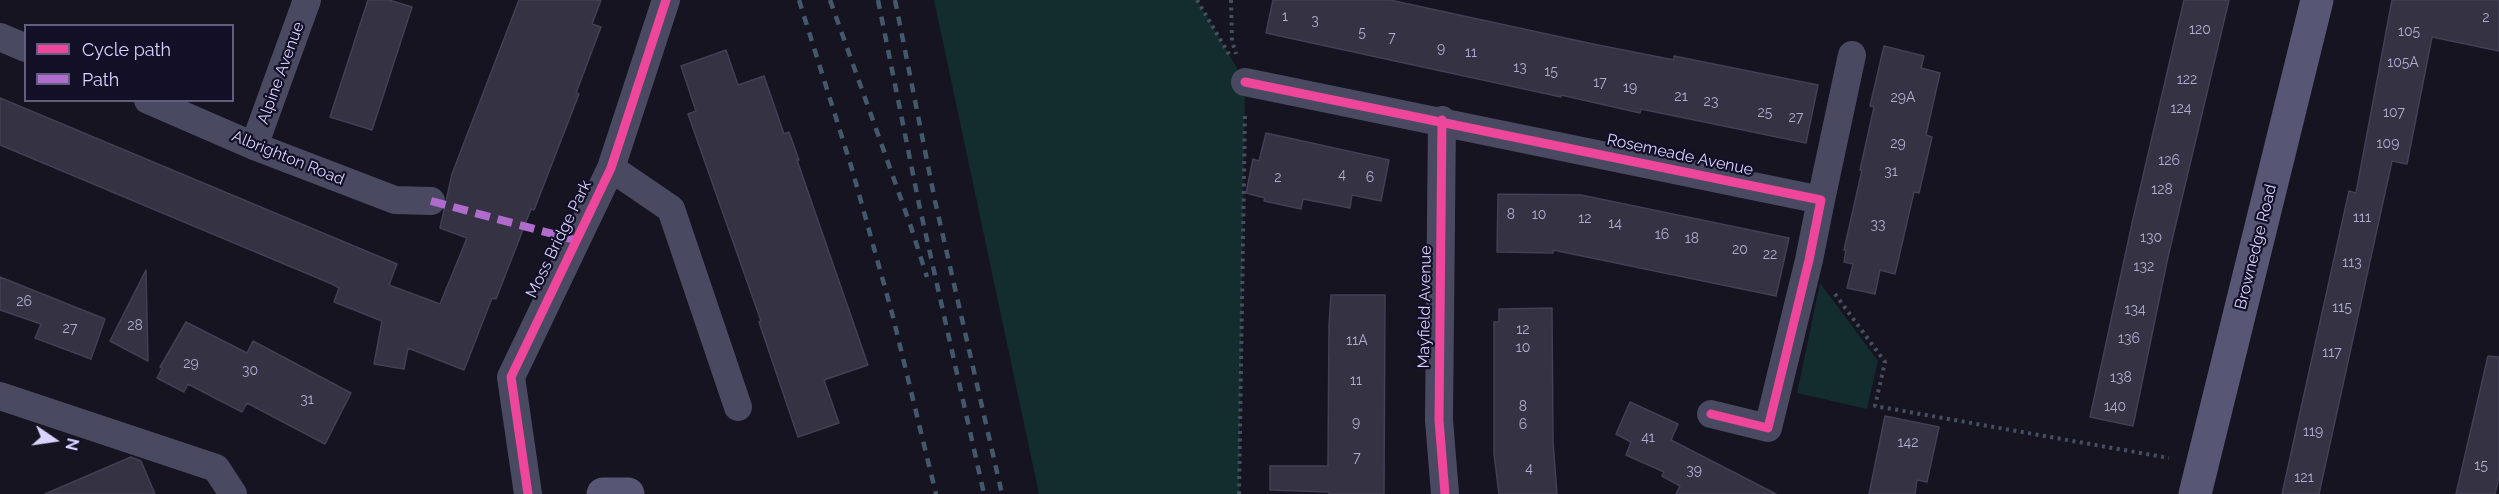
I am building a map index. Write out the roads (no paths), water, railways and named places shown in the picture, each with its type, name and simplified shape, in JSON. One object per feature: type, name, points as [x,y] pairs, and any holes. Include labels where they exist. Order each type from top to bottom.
[{"type":"main road","name":"Brownedge Road","points":[[2199,479],[2317,0]]},
{"type":"main road","points":[[603,494],[628,494]]},
{"type":"street","name":"Alpine Avenue","points":[[254,146],[307,0]]},
{"type":"street","name":"Moss Bridge Park","points":[[528,494],[511,377],[610,168],[666,0]]},
{"type":"street","points":[[0,37],[24,47]]},
{"type":"street","points":[[1712,414],[1768,428],[1809,260],[1852,55]]},
{"type":"street","name":"Rosemeade Avenue","points":[[1245,82],[1442,120],[1821,200]]},
{"type":"street","name":"Albrighton Road","points":[[153,102],[254,146],[395,200],[431,201]]},
{"type":"street","name":"Mayfield Avenue","points":[[1442,120],[1438,420],[1445,494]]},
{"type":"street","name":"Moss Bridge Park","points":[[610,168],[671,209],[738,407]]},
{"type":"street","points":[[0,396],[216,468],[233,494]]},
{"type":"railway","points":[[799,0],[852,169],[892,313],[936,494]]},
{"type":"railway","points":[[830,0],[927,277]]},
{"type":"railway","points":[[878,0],[919,204],[984,494]]},
{"type":"railway","points":[[895,0],[935,201],[1002,494]]}]
